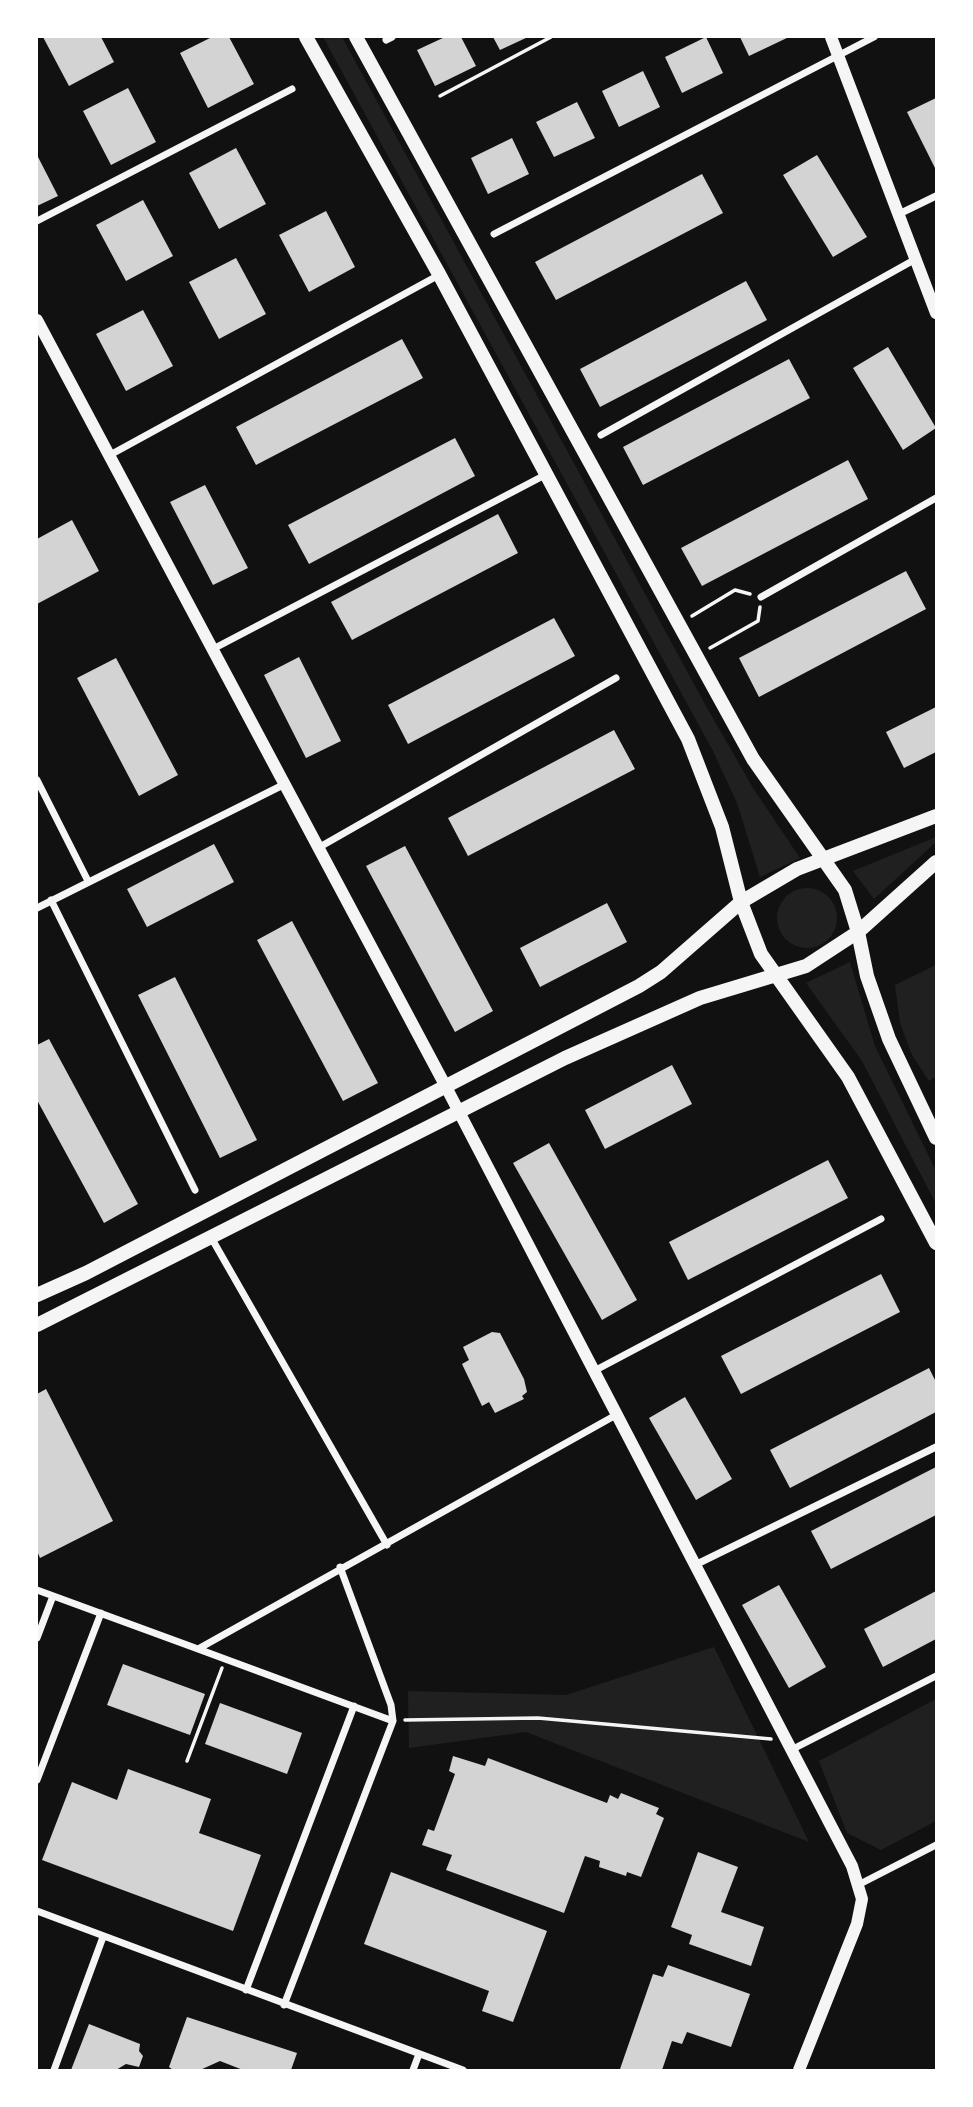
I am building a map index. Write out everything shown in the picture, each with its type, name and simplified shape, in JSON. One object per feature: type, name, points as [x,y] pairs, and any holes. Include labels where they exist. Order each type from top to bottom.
[{"type":"main road","points":[[306,37],[439,275],[688,738],[722,827],[741,902],[761,954],[862,1100],[936,1243]]},
{"type":"main road","points":[[356,37],[472,243],[752,758],[845,890],[858,932],[867,976],[888,1039],[936,1138]]},
{"type":"main road","points":[[37,1295],[86,1273],[650,979],[741,902],[774,881],[822,858],[936,816]]},
{"type":"main road","points":[[37,1325],[212,1239],[565,1058],[671,1009],[720,990],[806,966],[858,932],[936,862]]},
{"type":"street","points":[[831,37],[936,313]]},
{"type":"street","points":[[494,234],[874,37]]},
{"type":"street","points":[[37,221],[292,89]]},
{"type":"street","points":[[899,214],[936,196]]},
{"type":"street","points":[[601,435],[914,260]]},
{"type":"street","points":[[110,456],[439,275]]},
{"type":"street","points":[[37,320],[445,1085],[852,1866],[862,1899],[857,1924],[800,2070]]},
{"type":"street","points":[[213,649],[545,475]]},
{"type":"street","points":[[761,597],[936,498]]},
{"type":"street","points":[[318,848],[615,678]]},
{"type":"street","points":[[37,780],[88,881]]},
{"type":"street","points":[[37,908],[285,784]]},
{"type":"street","points":[[51,901],[195,1190]]},
{"type":"street","points":[[593,1371],[881,1219]]},
{"type":"street","points":[[212,1239],[387,1545]]},
{"type":"street","points":[[198,1649],[615,1415]]},
{"type":"street","points":[[694,1565],[936,1447]]},
{"type":"street","points":[[284,2005],[393,1721],[391,1704],[340,1567]]},
{"type":"street","points":[[37,1590],[393,1721]]},
{"type":"street","points":[[37,1638],[53,1596]]},
{"type":"street","points":[[37,1780],[101,1613]]},
{"type":"street","points":[[789,1745],[936,1676]]},
{"type":"street","points":[[246,1990],[354,1706]]},
{"type":"street","points":[[858,1885],[936,1845]]},
{"type":"street","points":[[37,1911],[463,2070]]},
{"type":"street","points":[[54,2070],[103,1937]]},
{"type":"street","points":[[413,2070],[419,2054]]},
{"type":"path","points":[[440,96],[551,37]]},
{"type":"path","points":[[678,625],[735,590],[761,597],[758,621],[696,655]]},
{"type":"path","points":[[187,1761],[225,1659]]},
{"type":"path","points":[[393,1721],[538,1718],[789,1745]]},
{"type":"shaded area","points":[[323,37],[342,37],[706,706],[753,788],[800,858],[760,877],[737,803],[713,751]]},
{"type":"shaded area","points":[[936,837],[936,842],[874,899],[853,871]]},
{"type":"shaded area","points":[[801,888],[813,888],[832,901],[837,918],[835,930],[824,943],[813,948],[801,948],[782,935],[777,924],[777,912],[790,893]]},
{"type":"shaded area","points":[[850,962],[875,1046],[936,1171],[936,1204],[862,1061],[806,983]]},
{"type":"shaded area","points":[[936,965],[936,1077],[929,1081],[912,1055],[900,1023],[895,985]]},
{"type":"shaded area","points":[[714,1647],[809,1842],[526,1732],[409,1748],[408,1691],[566,1695]]},
{"type":"shaded area","points":[[936,1699],[936,1821],[881,1850],[847,1833],[819,1761]]},
{"type":"building","points":[[43,37],[101,37],[114,62],[69,86]]},
{"type":"building","points":[[212,37],[229,37],[254,84],[208,108],[180,53]]},
{"type":"building","points":[[445,37],[461,37],[476,66],[435,86],[417,50]]},
{"type":"building","points":[[493,37],[528,37],[500,50]]},
{"type":"building","points":[[706,37],[723,73],[682,93],[665,57]]},
{"type":"building","points":[[740,37],[789,37],[749,56]]},
{"type":"building","points":[[643,71],[660,107],[619,127],[602,91]]},
{"type":"building","points":[[128,88],[156,142],[111,165],[83,111]]},
{"type":"building","points":[[936,98],[936,170],[907,112]]},
{"type":"building","points":[[577,102],[595,138],[554,157],[536,122]]},
{"type":"building","points":[[512,138],[529,174],[488,194],[471,158]]},
{"type":"building","points":[[236,148],[266,204],[219,229],[189,173]]},
{"type":"building","points":[[37,155],[58,196],[37,206]]},
{"type":"building","points":[[817,155],[867,237],[833,257],[783,175]]},
{"type":"building","points":[[702,174],[723,213],[556,300],[535,262]]},
{"type":"building","points":[[143,200],[173,256],[126,281],[96,225]]},
{"type":"building","points":[[326,211],[355,267],[309,292],[279,235]]},
{"type":"building","points":[[236,258],[266,314],[219,339],[189,282]]},
{"type":"building","points":[[746,281],[767,320],[600,407],[580,369]]},
{"type":"building","points":[[143,310],[173,366],[126,391],[96,334]]},
{"type":"building","points":[[402,339],[423,378],[256,465],[236,427]]},
{"type":"building","points":[[888,347],[936,428],[903,450],[853,368]]},
{"type":"building","points":[[789,359],[810,398],[643,485],[623,447]]},
{"type":"building","points":[[455,438],[475,476],[309,564],[288,525]]},
{"type":"building","points":[[848,460],[868,499],[702,586],[681,548]]},
{"type":"building","points":[[205,485],[248,568],[213,585],[170,502]]},
{"type":"building","points":[[498,514],[518,553],[352,640],[331,602]]},
{"type":"building","points":[[72,520],[99,571],[37,604],[37,539]]},
{"type":"building","points":[[906,571],[926,609],[759,697],[739,658]]},
{"type":"building","points":[[554,618],[575,656],[408,744],[388,705]]},
{"type":"building","points":[[299,657],[341,741],[306,758],[264,675]]},
{"type":"building","points":[[116,658],[178,775],[139,796],[77,678]]},
{"type":"building","points":[[936,707],[936,752],[904,768],[886,732]]},
{"type":"building","points":[[614,730],[635,769],[468,856],[448,818]]},
{"type":"building","points":[[214,844],[234,882],[147,927],[127,889]]},
{"type":"building","points":[[405,846],[493,1011],[455,1032],[366,866]]},
{"type":"building","points":[[607,903],[627,942],[540,987],[520,948]]},
{"type":"building","points":[[292,921],[378,1083],[343,1101],[257,940]]},
{"type":"building","points":[[175,977],[257,1140],[220,1158],[138,995]]},
{"type":"building","points":[[49,1039],[138,1204],[104,1223],[37,1100],[37,1045]]},
{"type":"building","points":[[672,1065],[692,1104],[605,1149],[585,1110]]},
{"type":"building","points":[[549,1143],[637,1300],[602,1320],[513,1163]]},
{"type":"building","points":[[828,1160],[848,1198],[688,1280],[669,1242]]},
{"type":"building","points":[[881,1274],[900,1312],[741,1394],[721,1356]]},
{"type":"building","points":[[492,1332],[500,1333],[524,1379],[527,1392],[522,1396],[524,1399],[495,1413],[489,1402],[482,1406],[462,1364],[469,1360],[463,1347]]},
{"type":"building","points":[[929,1368],[936,1382],[936,1412],[790,1488],[770,1450]]},
{"type":"building","points":[[46,1389],[113,1521],[40,1558],[37,1551],[37,1394]]},
{"type":"building","points":[[685,1397],[732,1479],[696,1500],[649,1418]]},
{"type":"building","points":[[936,1467],[936,1515],[831,1569],[811,1531]]},
{"type":"building","points":[[779,1585],[826,1667],[789,1688],[742,1605]]},
{"type":"building","points":[[936,1591],[936,1639],[883,1667],[864,1629]]},
{"type":"building","points":[[123,1664],[205,1694],[190,1735],[107,1705]]},
{"type":"building","points":[[220,1703],[302,1733],[287,1774],[205,1744]]},
{"type":"building","points":[[453,1756],[485,1766],[488,1758],[607,1803],[610,1795],[618,1799],[621,1793],[659,1808],[656,1814],[664,1818],[641,1877],[627,1872],[626,1876],[599,1867],[600,1861],[585,1856],[564,1913],[446,1870],[452,1855],[422,1845],[428,1829],[434,1831],[455,1774],[449,1771]]},
{"type":"building","points":[[128,1769],[211,1799],[199,1833],[261,1855],[233,1931],[42,1860],[72,1782],[117,1800]]},
{"type":"building","points":[[698,1852],[738,1867],[721,1912],[764,1927],[751,1966],[689,1944],[692,1935],[671,1927]]},
{"type":"building","points":[[391,1872],[547,1931],[513,2022],[482,2011],[489,1991],[364,1944]]},
{"type":"building","points":[[668,1965],[750,1994],[731,2047],[687,2032],[682,2044],[672,2041],[662,2070],[620,2069],[653,1974],[663,1977]]},
{"type":"building","points":[[187,2017],[297,2053],[291,2070],[243,2070],[220,2061],[200,2070],[173,2070],[169,2067]]},
{"type":"building","points":[[89,2024],[140,2044],[139,2051],[143,2056],[139,2067],[126,2064],[116,2070],[71,2070]]}]
